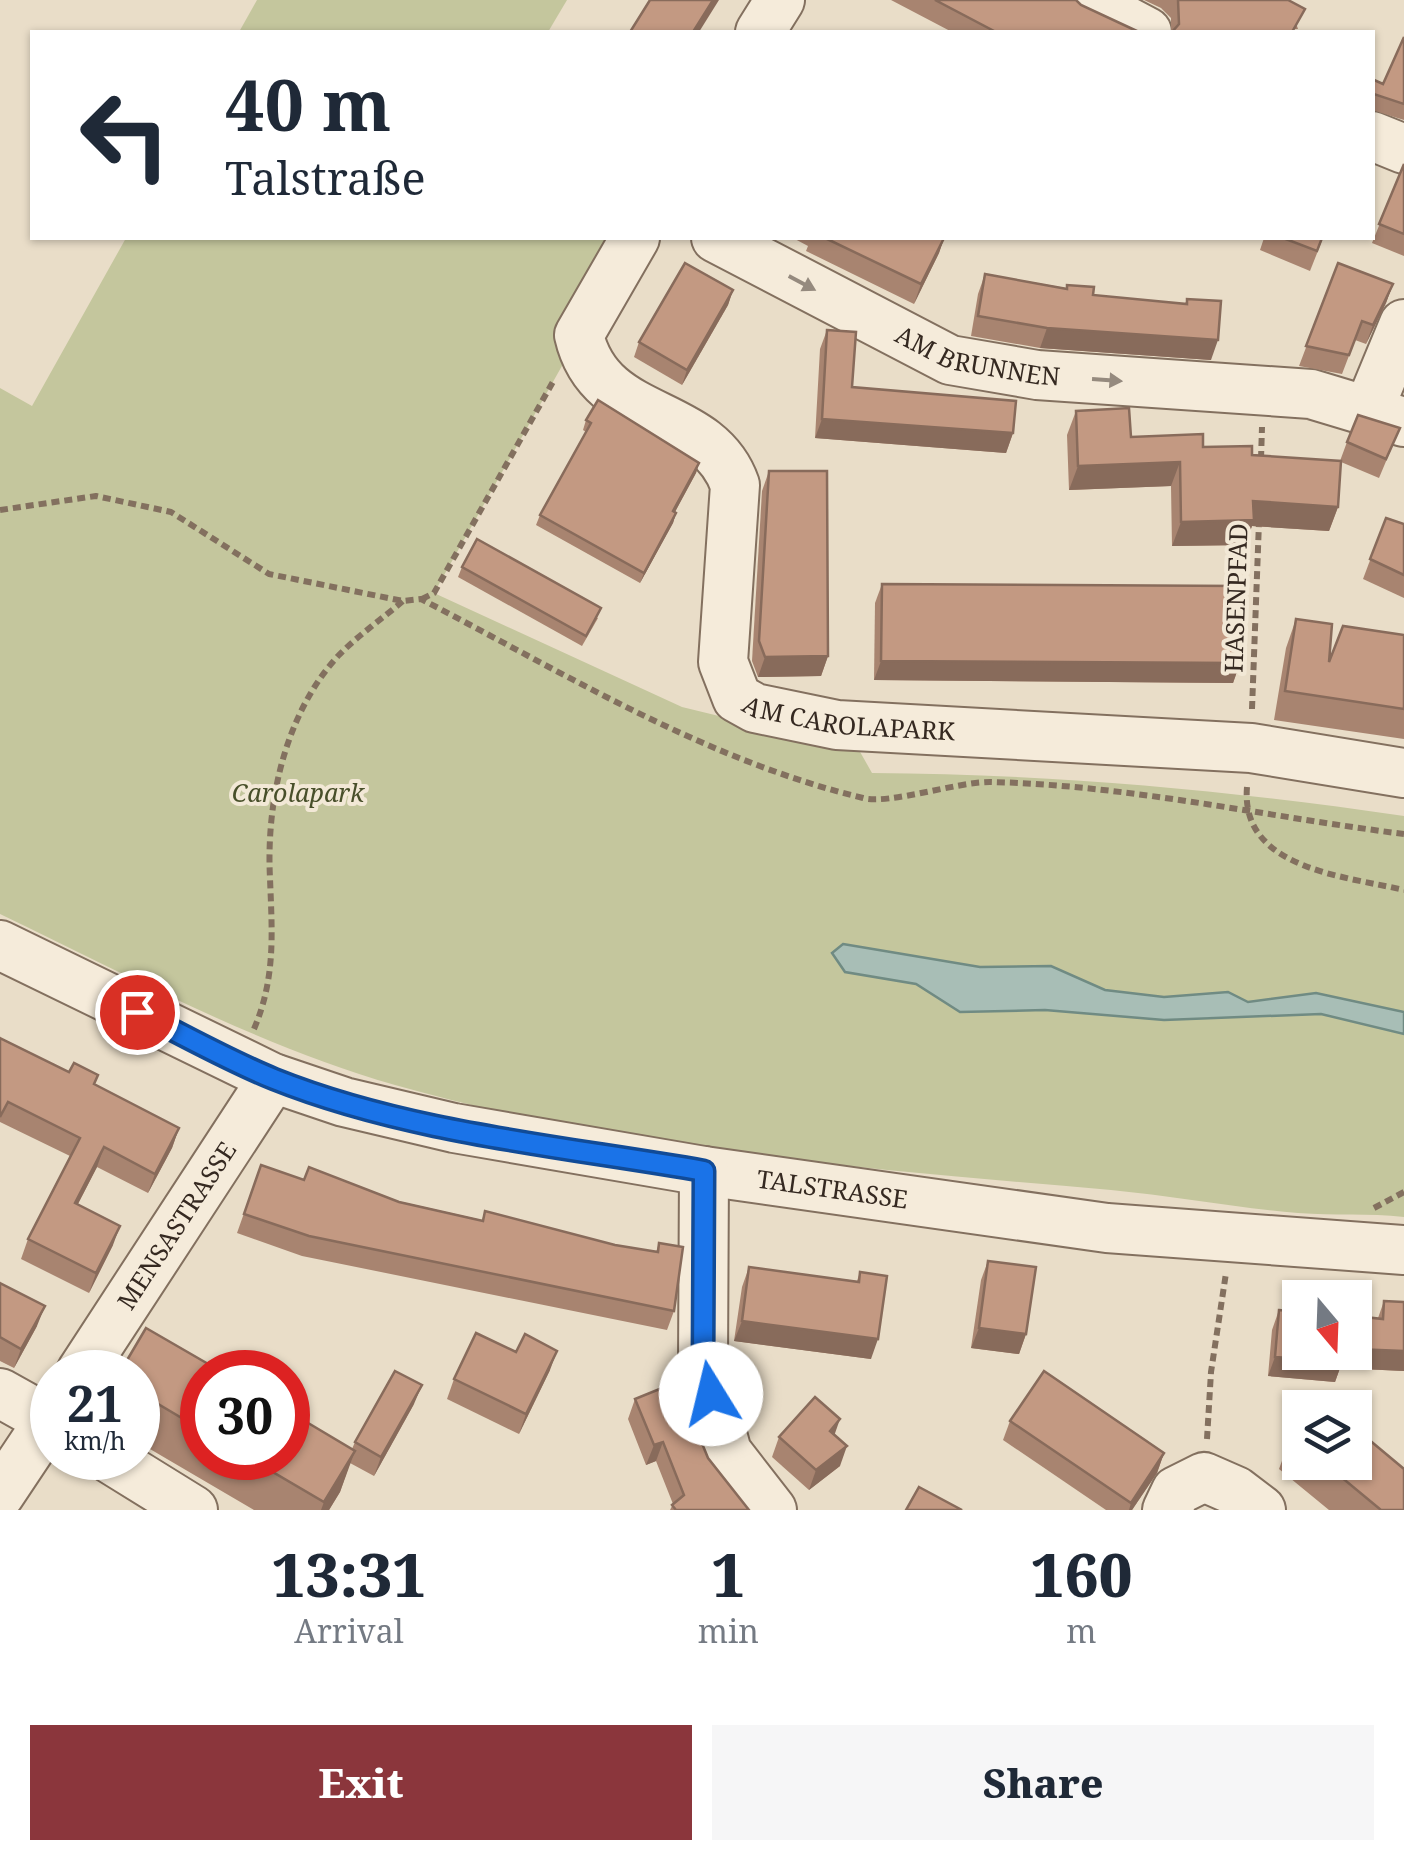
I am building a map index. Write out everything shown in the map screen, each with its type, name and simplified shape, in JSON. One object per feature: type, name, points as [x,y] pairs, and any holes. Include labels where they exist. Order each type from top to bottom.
[{"type":"street","points":[[761,30],[780,0]]},
{"type":"street","points":[[1087,0],[1143,30]]},
{"type":"street","points":[[1375,137],[1404,149]]},
{"type":"street","points":[[580,334],[634,240]]},
{"type":"street","name":"AM BRUNNEN","points":[[720,240],[950,360],[1037,375],[1311,394],[1386,417]]},
{"type":"street","points":[[1386,417],[1404,324]]},
{"type":"street","name":"AM CAROLAPARK","points":[[580,334],[593,374],[612,393],[710,445],[726,462],[735,486],[723,662],[737,698],[755,708],[836,725],[1251,748],[1404,772]]},
{"type":"street","name":"TALSTRASSE","points":[[0,945],[256,1070],[344,1102],[454,1128],[704,1171],[1107,1228],[1404,1250]]},
{"type":"street","name":"MENSASTRASSE","points":[[94,1350],[256,1070]]},
{"type":"street","points":[[704,1171],[703,1364],[727,1452],[772,1510]]},
{"type":"street","points":[[0,1393],[30,1409]]},
{"type":"street","points":[[0,1494],[30,1451]]},
{"type":"street","points":[[1167,1510],[1176,1491],[1204,1477],[1236,1491],[1261,1510]]},
{"type":"street","points":[[145,1480],[193,1510]]},
{"type":"path","points":[[421,600],[434,593],[580,334]]},
{"type":"path","points":[[1261,466],[1263,391]]},
{"type":"path","name":"HASENPFAD","points":[[1251,748],[1260,504]]},
{"type":"path","points":[[256,1070],[275,950],[269,874],[273,791],[295,724],[337,657],[403,601]]},
{"type":"path","points":[[1245,812],[1260,836],[1294,865],[1404,890]]},
{"type":"path","points":[[1372,1209],[1404,1192]]},
{"type":"path","points":[[1204,1477],[1211,1372],[1231,1239]]},
{"type":"green space","points":[[257,0],[567,0],[549,30],[240,30]]},
{"type":"green space","name":"Carolapark","points":[[125,240],[633,240],[434,593],[682,707],[859,750],[872,773],[1006,776],[1139,785],[1404,816],[1404,1217],[1275,1211],[1135,1193],[840,1165],[660,1142],[483,1108],[344,1069],[243,1030],[0,914],[0,388],[32,406]]},
{"type":"water","points":[[843,944],[980,967],[1051,966],[1105,990],[1164,997],[1228,992],[1248,1002],[1316,993],[1404,1012],[1404,1034],[1321,1014],[1164,1020],[1045,1010],[960,1012],[916,984],[845,972],[832,953]]},
{"type":"building","points":[[650,0],[713,0],[694,30],[631,30]]},
{"type":"building","points":[[935,0],[1076,0],[1135,30],[992,30]]},
{"type":"building","points":[[1178,0],[1288,0],[1305,9],[1293,30],[1174,30],[1179,24]]},
{"type":"building","points":[[1404,37],[1404,104],[1375,94],[1375,80],[1383,84]]},
{"type":"building","points":[[1404,164],[1404,234],[1379,224]]},
{"type":"building","points":[[829,240],[943,240],[921,284]]},
{"type":"building","points":[[1288,240],[1321,240],[1317,251]]},
{"type":"building","points":[[685,263],[733,290],[687,370],[639,342]]},
{"type":"building","points":[[1338,263],[1393,284],[1373,325],[1362,321],[1349,355],[1306,346]]},
{"type":"building","points":[[985,274],[1067,289],[1067,285],[1094,287],[1093,295],[1187,304],[1187,299],[1221,301],[1218,340],[1047,328],[978,316]]},
{"type":"building","points":[[827,330],[856,332],[852,387],[1016,401],[1013,433],[822,419]]},
{"type":"building","points":[[598,400],[699,463],[644,573],[540,515],[591,423],[586,420]]},
{"type":"building","points":[[1129,408],[1131,437],[1203,434],[1203,447],[1252,446],[1252,455],[1341,461],[1338,507],[1253,501],[1254,520],[1181,522],[1180,462],[1078,466],[1076,411]]},
{"type":"building","points":[[1358,415],[1400,428],[1386,459],[1347,442]]},
{"type":"building","points":[[769,471],[827,471],[828,656],[765,657],[759,641]]},
{"type":"building","points":[[1386,518],[1404,524],[1404,575],[1370,559]]},
{"type":"building","points":[[477,539],[601,608],[586,636],[462,567]]},
{"type":"building","points":[[882,584],[1241,586],[1240,663],[881,661]]},
{"type":"building","points":[[1296,619],[1332,624],[1329,662],[1343,626],[1404,635],[1404,709],[1285,691]]},
{"type":"building","points":[[0,1038],[69,1072],[74,1063],[98,1075],[94,1084],[179,1128],[155,1174],[104,1147],[75,1203],[120,1226],[96,1273],[28,1239],[80,1138],[8,1102],[0,1117]]},
{"type":"building","points":[[261,1165],[304,1180],[309,1167],[399,1202],[483,1221],[485,1211],[615,1245],[658,1252],[659,1243],[683,1247],[674,1311],[309,1236],[244,1214]]},
{"type":"building","points":[[988,1261],[1036,1267],[1026,1334],[979,1328]]},
{"type":"building","points":[[749,1267],[859,1282],[860,1272],[887,1276],[878,1339],[742,1321]]},
{"type":"building","points":[[0,1283],[45,1306],[21,1349],[0,1337]]},
{"type":"building","points":[[1384,1301],[1404,1302],[1404,1351],[1372,1350],[1372,1318],[1383,1319]]},
{"type":"building","points":[[1279,1310],[1282,1310],[1282,1358],[1275,1357]]},
{"type":"building","points":[[146,1328],[184,1350],[180,1350],[180,1417],[160,1405],[160,1350],[133,1350]]},
{"type":"building","points":[[476,1333],[516,1352],[525,1334],[557,1351],[526,1414],[454,1379]]},
{"type":"building","points":[[395,1371],[422,1385],[381,1457],[355,1442]]},
{"type":"building","points":[[1044,1371],[1164,1453],[1131,1503],[1010,1421]]},
{"type":"building","points":[[677,1382],[708,1458],[749,1510],[676,1510],[672,1505],[684,1495],[663,1442],[654,1445],[635,1399]]},
{"type":"building","points":[[815,1397],[840,1419],[830,1431],[847,1446],[816,1470],[779,1437]]},
{"type":"building","points":[[310,1424],[355,1451],[324,1502],[286,1480],[310,1480]]},
{"type":"building","points":[[1372,1442],[1404,1469],[1404,1510],[1381,1510],[1345,1480],[1372,1480]]},
{"type":"building","points":[[919,1487],[962,1510],[906,1510]]},
{"type":"route","points":[[137,1012],[273,1078],[344,1102],[454,1128],[704,1171],[703,1364],[711,1394]]}]
